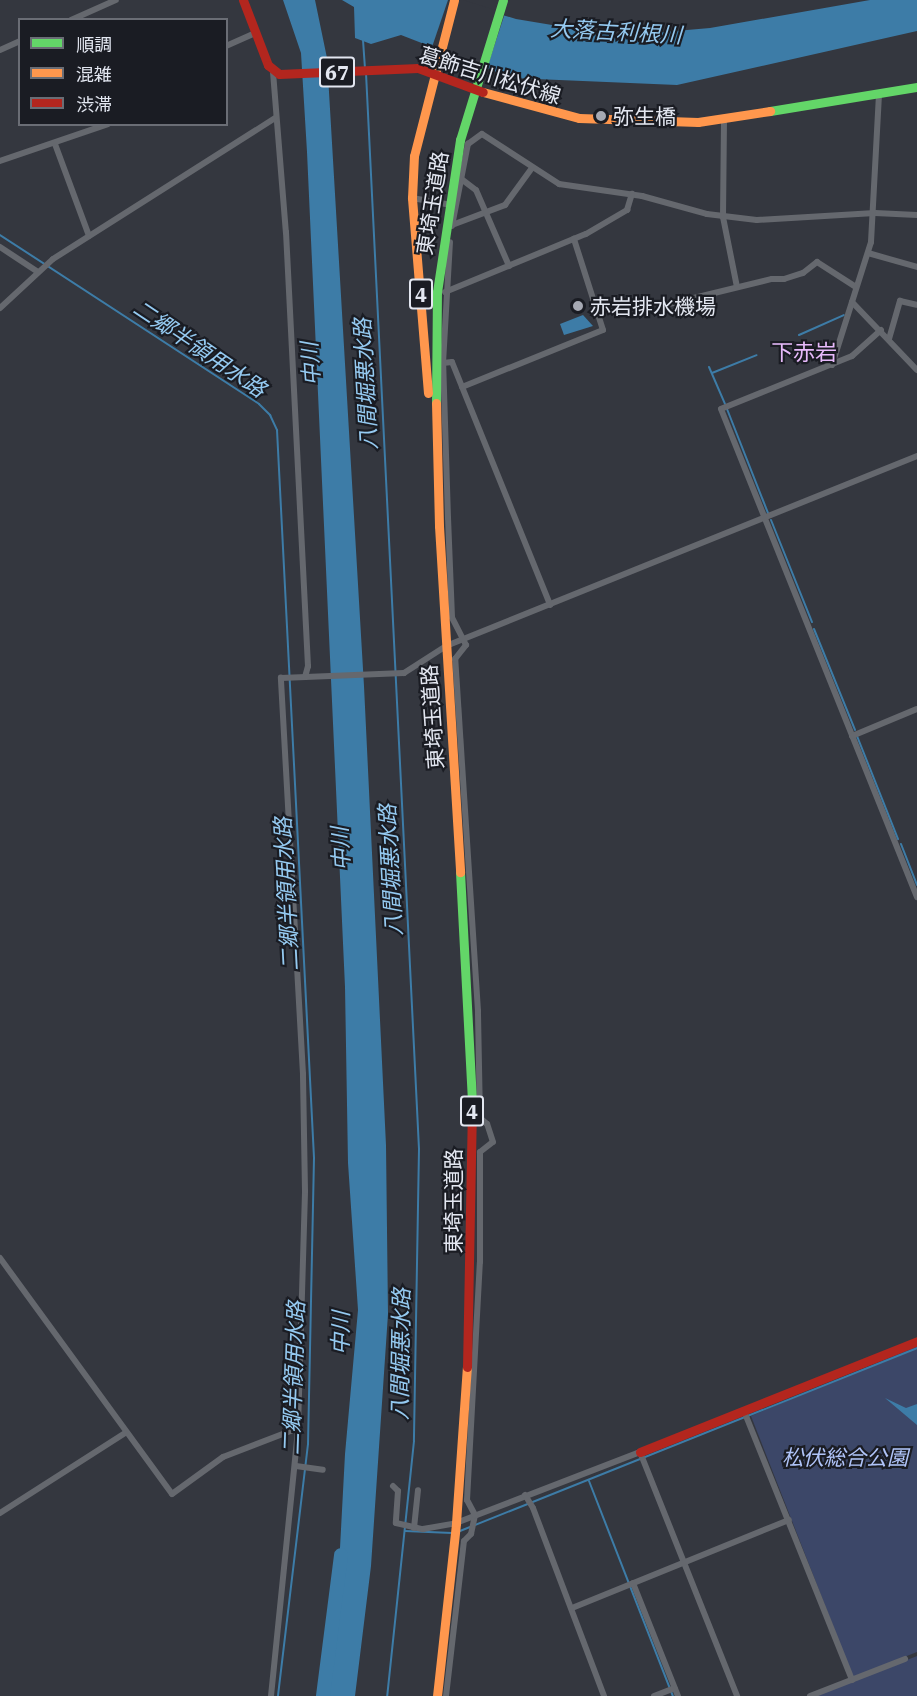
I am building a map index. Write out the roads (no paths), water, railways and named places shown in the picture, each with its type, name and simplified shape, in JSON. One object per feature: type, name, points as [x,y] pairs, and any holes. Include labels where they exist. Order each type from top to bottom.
[{"type":"main road","points":[[243,0],[273,72]]},
{"type":"main road","name":"東埼玉道路","points":[[437,1696],[456,1523],[471,1263],[472,1083],[439,526],[412,198],[414,156],[434,68],[454,0]]},
{"type":"main road","name":"東埼玉道路","points":[[439,526],[435,345],[460,140],[503,0]]},
{"type":"main road","name":"葛飾吉川松伏線","points":[[273,72],[286,75],[434,68],[475,89],[579,118],[657,123],[724,120],[917,87]]},
{"type":"main road","points":[[640,1452],[917,1341]]},
{"type":"street","points":[[75,18],[116,0]]},
{"type":"street","points":[[228,45],[255,33]]},
{"type":"street","points":[[0,50],[18,42]]},
{"type":"street","points":[[273,72],[286,232],[308,666],[305,677]]},
{"type":"street","points":[[832,365],[868,253],[875,213],[879,94]]},
{"type":"street","points":[[0,308],[53,259],[275,118]]},
{"type":"street","points":[[724,120],[723,217],[737,287]]},
{"type":"street","points":[[0,161],[103,126]]},
{"type":"street","points":[[446,1696],[464,1541],[471,1534],[474,1515],[467,1500],[480,1262],[480,1152],[493,1142],[487,1124],[480,1118],[455,658],[466,648],[464,639],[452,617],[443,363],[445,292],[453,206],[468,144],[482,134],[532,168],[575,189],[632,194],[723,217],[758,220],[875,213],[917,215]]},
{"type":"street","points":[[55,144],[89,236]]},
{"type":"street","points":[[452,225],[505,206],[532,168]]},
{"type":"street","points":[[460,178],[476,190],[509,266]]},
{"type":"street","points":[[445,292],[574,240],[627,210],[632,194]]},
{"type":"street","points":[[412,198],[453,206]]},
{"type":"street","points":[[462,387],[603,330],[574,240]]},
{"type":"street","points":[[0,247],[38,272]]},
{"type":"street","points":[[868,253],[917,267]]},
{"type":"street","points":[[664,305],[737,287],[784,279],[803,273],[817,262],[856,287]]},
{"type":"street","points":[[889,339],[900,301],[917,305]]},
{"type":"street","points":[[852,302],[917,370]]},
{"type":"street","points":[[881,330],[852,356],[721,409],[917,897]]},
{"type":"street","points":[[443,363],[452,362],[550,605]]},
{"type":"street","points":[[271,1696],[296,1466],[305,1129],[281,678],[404,673],[446,646],[917,456]]},
{"type":"street","points":[[852,735],[917,710]]},
{"type":"street","points":[[0,1258],[125,1433],[172,1494],[223,1457],[298,1428]]},
{"type":"street","points":[[744,1411],[852,1680]]},
{"type":"street","points":[[0,1513],[125,1433]]},
{"type":"street","points":[[393,1486],[398,1491],[396,1523],[414,1528],[456,1523],[640,1452],[737,1696]]},
{"type":"street","points":[[296,1466],[323,1470]]},
{"type":"street","points":[[414,1528],[418,1490]]},
{"type":"street","points":[[525,1495],[572,1608],[604,1696]]},
{"type":"street","points":[[572,1608],[789,1520]]},
{"type":"street","points":[[633,1583],[678,1696]]},
{"type":"street","points":[[810,1696],[905,1659]]},
{"type":"street","points":[[654,1696],[675,1688]]},
{"type":"water","points":[[283,0],[315,0],[327,58],[364,686],[386,1145],[388,1314],[371,1566],[355,1696],[323,1696],[337,1604],[345,1454],[358,1310],[348,1163],[345,987],[307,152],[301,53]]},
{"type":"water","points":[[342,0],[453,0],[516,19],[618,36],[710,28],[870,0],[917,0],[917,31],[677,85],[512,78],[401,35],[371,44],[355,38],[354,7]]},
{"type":"water","points":[[583,315],[593,326],[564,335],[560,324]]},
{"type":"water","points":[[885,1398],[906,1408],[917,1404],[917,1425]]},
{"type":"waterway","name":"八間堀悪水路","points":[[363,40],[365,67]]},
{"type":"waterway","name":"八間堀悪水路","points":[[366,73],[419,1149],[414,1441],[387,1696]]},
{"type":"waterway","points":[[526,88],[529,77]]},
{"type":"waterway","name":"二郷半領用水路","points":[[0,235],[259,404],[270,415],[277,430],[314,1158],[308,1444],[278,1696]]},
{"type":"waterway","points":[[799,335],[844,315]]},
{"type":"waterway","points":[[712,373],[757,355]]},
{"type":"waterway","points":[[709,367],[725,404]]},
{"type":"waterway","points":[[727,409],[768,513]]},
{"type":"waterway","points":[[771,520],[812,622]]},
{"type":"waterway","points":[[814,629],[855,730]]},
{"type":"waterway","points":[[857,736],[898,839]]},
{"type":"waterway","points":[[901,844],[917,885]]},
{"type":"waterway","points":[[460,1531],[917,1348]]},
{"type":"waterway","points":[[589,1481],[673,1696]]},
{"type":"waterway","points":[[405,1531],[452,1533]]},
{"type":"waterway","name":"中川","points":[[323,1696],[341,1555]]},
{"type":"place","name":"弥生橋","points":[[601,116]]},
{"type":"place","name":"赤岩排水機場","points":[[578,306]]},
{"type":"district","name":"下赤岩","points":[[804,352]]},
{"type":"water label","name":"大落古利根川","points":[[616,31]]},
{"type":"park label","name":"松伏総合公園","points":[[845,1457]]}]
